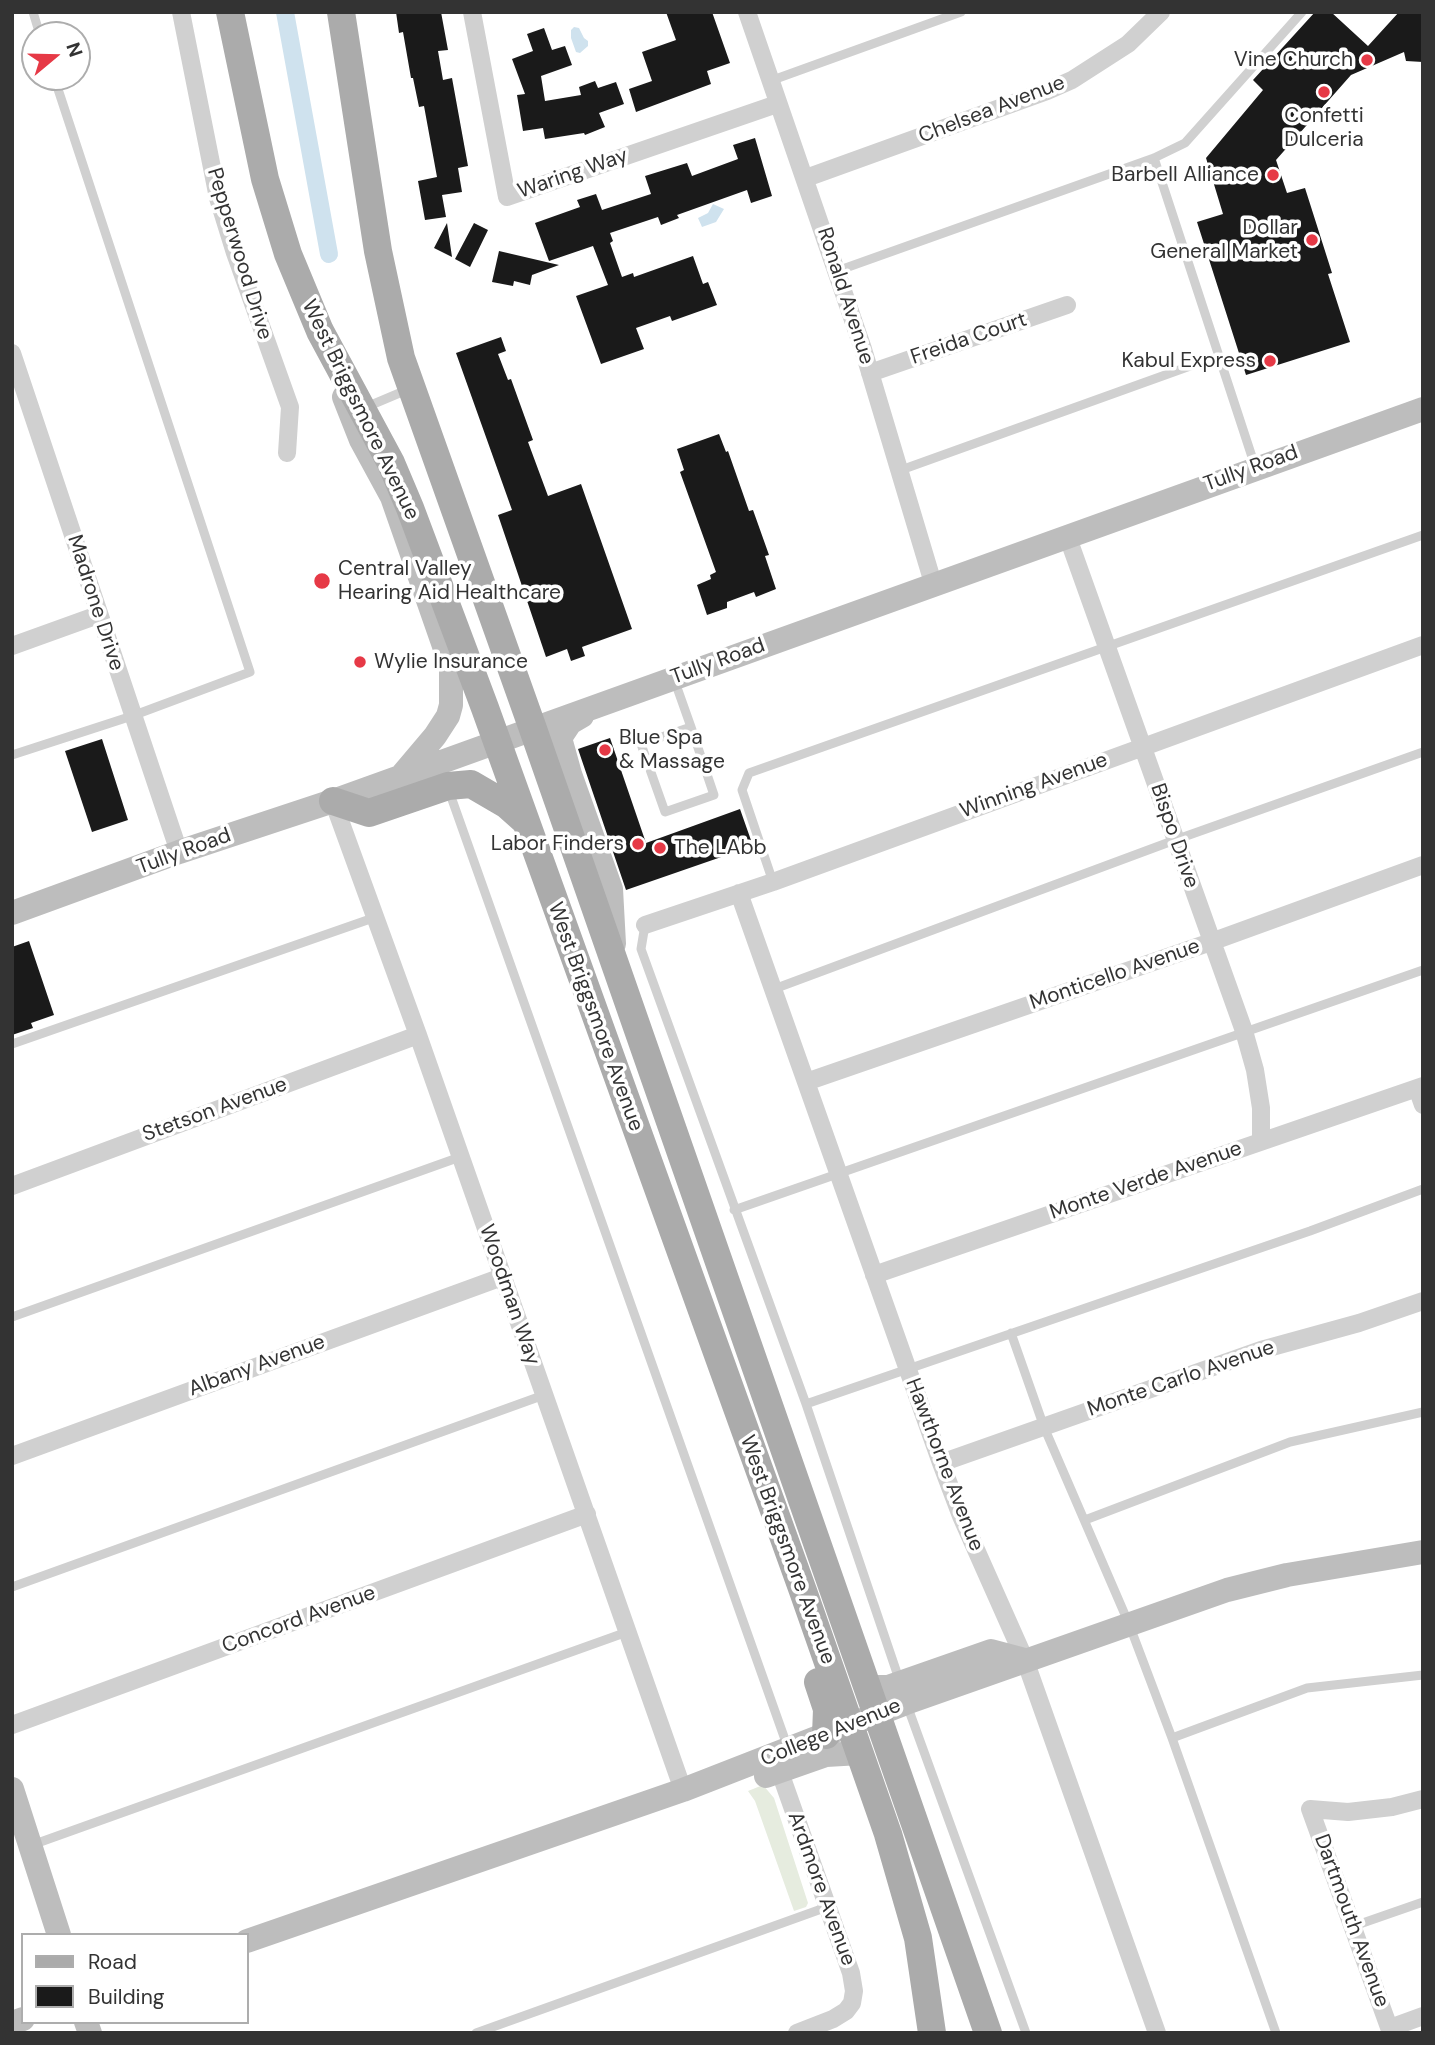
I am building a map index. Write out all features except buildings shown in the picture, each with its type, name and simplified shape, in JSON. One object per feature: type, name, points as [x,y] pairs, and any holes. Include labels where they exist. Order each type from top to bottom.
[{"type":"main road","name":"West Briggsmore Avenue","points":[[230,12],[268,192],[288,254],[320,331],[363,409],[410,508],[497,742],[759,1471],[838,1730],[860,1753],[912,1912],[924,1969],[932,2033]]},
{"type":"main road","name":"West Briggsmore Avenue","points":[[341,12],[383,276],[401,358],[988,2033]]},
{"type":"main road","points":[[320,331],[361,440],[392,497],[451,666],[452,695],[448,716],[401,776]]},
{"type":"main road","name":"Tully Road","points":[[12,913],[179,852],[333,801],[1423,409]]},
{"type":"main road","points":[[596,706],[570,723],[559,738],[611,889],[614,962]]},
{"type":"main road","points":[[333,801],[369,813],[447,786],[471,784],[507,805],[525,822]]},
{"type":"main road","name":"College Avenue","points":[[780,1759],[877,1713],[903,1693],[1025,1660],[1251,1583],[1423,1552]]},
{"type":"main road","points":[[868,1687],[888,1687],[903,1693],[990,1651],[1025,1660]]},
{"type":"main road","points":[[248,1941],[683,1790],[705,1797],[780,1759],[860,1753]]},
{"type":"main road","points":[[12,1789],[58,1933]]},
{"type":"street","name":"Pepperwood Drive","points":[[181,12],[218,198],[290,407],[288,453]]},
{"type":"street","name":"Waring Way","points":[[472,12],[507,197],[777,104]]},
{"type":"street","name":"Ronald Avenue","points":[[747,12],[837,271],[901,470],[933,583]]},
{"type":"street","name":"Chelsea Avenue","points":[[806,178],[1072,80],[1128,44],[1161,12]]},
{"type":"street","name":"Freida Court","points":[[870,373],[1067,305]]},
{"type":"street","name":"Madrone Drive","points":[[12,353],[179,852]]},
{"type":"street","name":"Bispo Drive","points":[[1067,535],[1244,1031],[1255,1070],[1261,1108],[1261,1141]]},
{"type":"street","points":[[12,646],[98,615]]},
{"type":"street","name":"Winning Avenue","points":[[645,925],[773,882],[1423,645]]},
{"type":"street","name":"Woodman Way","points":[[333,801],[683,1790]]},
{"type":"street","name":"Monticello Avenue","points":[[806,1082],[1212,942],[1423,864]]},
{"type":"street","name":"Hawthorne Avenue","points":[[739,893],[941,1463],[961,1516],[1025,1660],[1157,2033]]},
{"type":"street","name":"Stetson Avenue","points":[[12,1185],[418,1035]]},
{"type":"street","name":"Monte Verde Avenue","points":[[874,1275],[1261,1141],[1421,1093]]},
{"type":"street","name":"Albany Avenue","points":[[12,1456],[502,1277]]},
{"type":"street","name":"Monte Carlo Avenue","points":[[941,1463],[1261,1350],[1359,1323],[1423,1301]]},
{"type":"street","name":"Concord Avenue","points":[[12,1725],[587,1514]]},
{"type":"street","points":[[990,1651],[1004,1641],[1009,1626]]},
{"type":"street","name":"Ardmore Avenue","points":[[780,1759],[851,1973],[854,1991],[852,2003],[846,2011],[797,2033]]},
{"type":"street","name":"Dartmouth Avenue","points":[[1391,2030],[1310,1809],[1348,1812],[1392,1807],[1423,1799]]},
{"type":"street","points":[[1391,2030],[1423,2016]]},
{"type":"lane","points":[[769,81],[961,12]]},
{"type":"lane","points":[[837,271],[1154,158],[1185,142],[1302,12]]},
{"type":"lane","points":[[12,755],[132,716],[250,672],[59,91]]},
{"type":"lane","points":[[1154,158],[1256,467]]},
{"type":"lane","points":[[901,470],[1218,356]]},
{"type":"lane","points":[[363,409],[411,388]]},
{"type":"lane","points":[[773,882],[742,790],[749,773],[1423,535]]},
{"type":"lane","points":[[674,678],[691,727],[714,795],[665,812],[641,744],[691,727]]},
{"type":"lane","points":[[774,989],[1175,840],[1423,752]]},
{"type":"lane","points":[[447,786],[780,1759]]},
{"type":"lane","points":[[12,1044],[376,917]]},
{"type":"lane","points":[[645,925],[641,949],[806,1404],[903,1693],[1026,2033]]},
{"type":"lane","points":[[734,1209],[1423,970]]},
{"type":"lane","points":[[12,1317],[460,1157]]},
{"type":"lane","points":[[806,1404],[1310,1231],[1423,1189]]},
{"type":"lane","points":[[1011,1334],[1044,1427],[1129,1624],[1276,2033]]},
{"type":"lane","points":[[12,1587],[544,1395]]},
{"type":"lane","points":[[1085,1520],[1290,1442],[1423,1412]]},
{"type":"lane","points":[[31,1845],[627,1632]]},
{"type":"lane","points":[[1172,1738],[1307,1688],[1423,1675]]},
{"type":"lane","points":[[1354,1926],[1423,1902]]},
{"type":"lane","points":[[476,2033],[827,1907]]},
{"type":"shaded area","points":[[763,1785],[774,1798],[808,1903],[806,1907],[794,1911],[755,1801],[748,1791]]},
{"type":"water","points":[[574,27],[579,28],[588,41],[588,46],[580,53],[576,52],[571,38],[571,30]]},
{"type":"water","points":[[713,204],[724,209],[716,222],[702,227],[698,218],[708,213]]},
{"type":"waterway","points":[[285,12],[329,254]]},
{"type":"place","name":"Vine Church","points":[[1367,60]]},
{"type":"place","name":"Confetti Dulceria","points":[[1324,92]]},
{"type":"place","name":"Barbell Alliance","points":[[1273,175]]},
{"type":"place","name":"Dollar General Market","points":[[1312,240]]},
{"type":"place","name":"Kabul Express","points":[[1270,361]]},
{"type":"place","name":"Central Valley Hearing Aid Healthcare","points":[[322,581]]},
{"type":"place","name":"Wylie Insurance","points":[[360,662]]},
{"type":"place","name":"Blue Spa & Massage","points":[[605,750]]},
{"type":"place","name":"Labor Finders","points":[[638,844]]},
{"type":"place","name":"The LAbb","points":[[660,848]]}]
